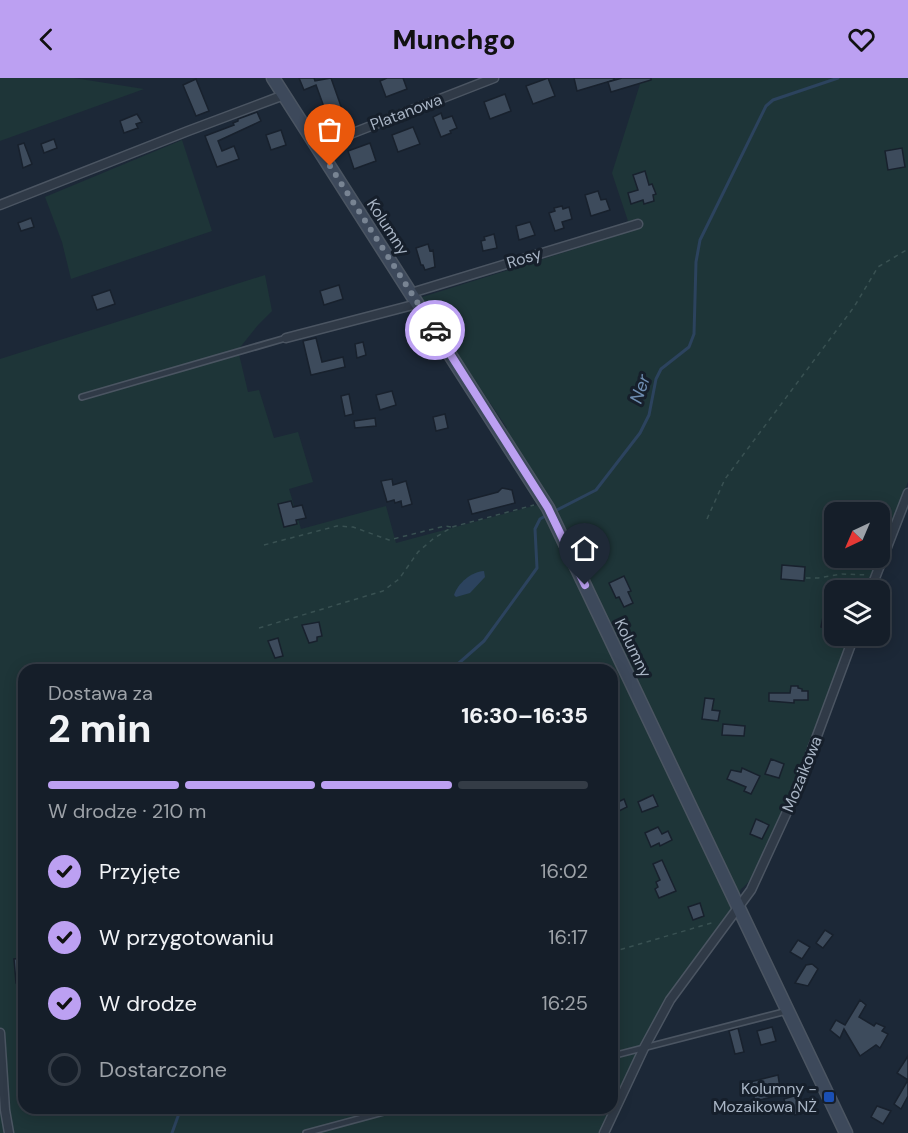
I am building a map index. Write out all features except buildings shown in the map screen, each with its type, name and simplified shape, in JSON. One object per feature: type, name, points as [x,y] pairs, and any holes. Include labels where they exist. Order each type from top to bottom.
[{"type":"street","name":"Kolumny","points":[[273,78],[546,505],[735,912],[788,1011],[846,1133]]},
{"type":"street","name":"Platanowa","points":[[317,147],[494,78]]},
{"type":"street","points":[[0,205],[284,95]]},
{"type":"street","name":"Rosy","points":[[286,338],[413,306],[414,298],[638,224]]},
{"type":"street","points":[[874,580],[908,493]]},
{"type":"street","name":"Mozaikowa","points":[[618,1103],[670,1000],[751,890],[797,790],[850,646]]},
{"type":"street","points":[[0,1033],[5,1110],[9,1133]]},
{"type":"street","name":"Mozaikowa","points":[[604,1133],[613,1114]]},
{"type":"lane","points":[[82,397],[286,338]]},
{"type":"lane","points":[[618,1054],[788,1011]]},
{"type":"lane","points":[[306,1133],[377,1114]]},
{"type":"path","points":[[707,519],[725,479],[854,307],[878,267],[908,249]]},
{"type":"path","points":[[264,545],[337,526],[353,527],[389,540],[546,505]]},
{"type":"path","points":[[259,628],[383,591],[399,579],[418,552],[452,527]]},
{"type":"path","points":[[806,578],[842,574],[875,577]]},
{"type":"path","points":[[618,949],[735,912]]},
{"type":"green space","points":[[0,78],[74,78],[144,89],[0,141]]},
{"type":"green space","points":[[651,78],[908,78],[908,482],[890,527],[890,502],[824,502],[824,568],[874,568],[870,580],[824,580],[824,646],[845,646],[783,813],[753,876],[741,889],[731,916],[657,1018],[618,1096],[618,664],[18,664],[18,1114],[610,1114],[602,1133],[0,1133],[0,359],[265,275],[272,311],[238,350],[248,392],[259,390],[274,438],[298,432],[313,482],[289,489],[301,529],[386,506],[396,543],[537,505],[491,433],[507,428],[419,298],[613,237],[628,221],[612,173],[641,81]]},
{"type":"green space","points":[[182,140],[212,231],[71,279],[62,242],[45,197]]},
{"type":"water","points":[[484,571],[485,577],[470,593],[456,597],[454,595],[466,579],[474,573]]},
{"type":"waterway","name":"Ner","points":[[553,512],[596,490],[640,433],[649,415],[656,379],[661,369],[689,347],[694,334],[696,262],[700,240],[766,106],[773,100],[838,78]]},
{"type":"waterway","name":"Ner","points":[[458,664],[484,641],[537,568],[535,529],[540,519],[547,515]]},
{"type":"waterway","name":"Ner","points":[[172,1133],[179,1114]]},
{"type":"way so far","points":[[330,166],[435,330]]},
{"type":"place","name":"Kolumny - Mozaikowa NŻ","points":[[829,1097]]},
{"type":"route","points":[[435,330],[548,508],[585,585]]}]
